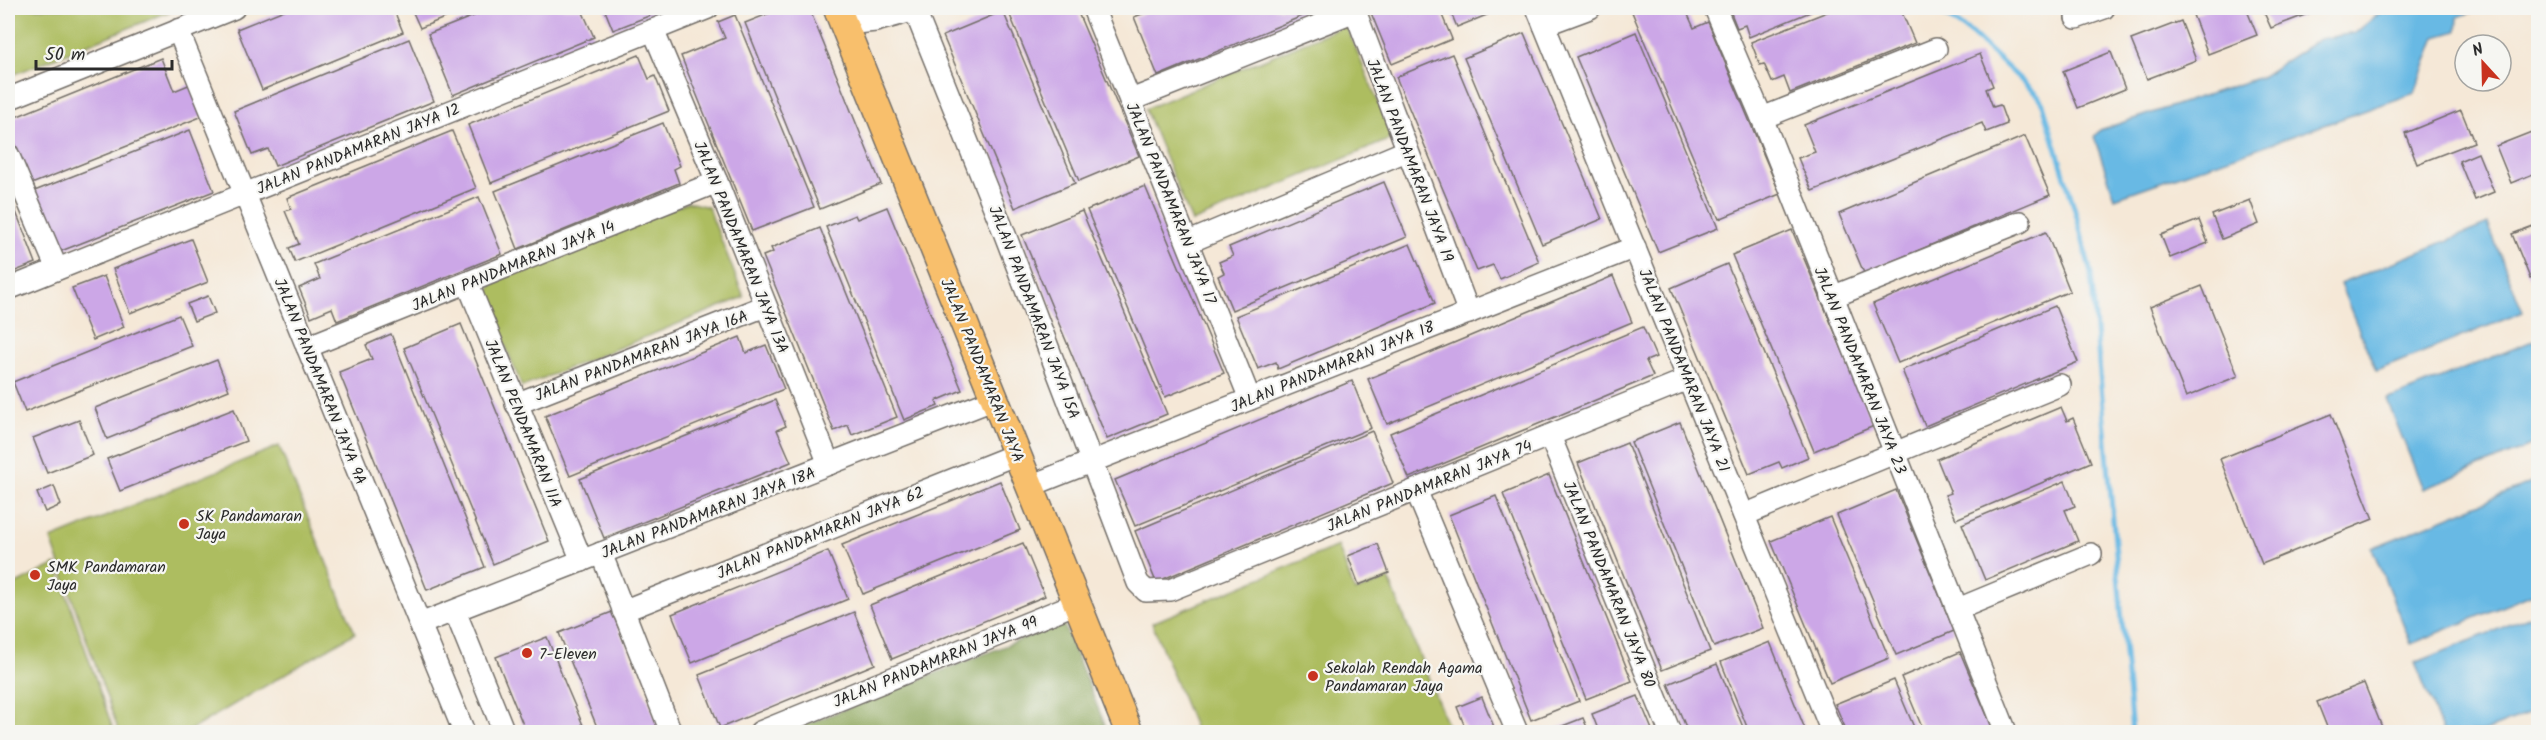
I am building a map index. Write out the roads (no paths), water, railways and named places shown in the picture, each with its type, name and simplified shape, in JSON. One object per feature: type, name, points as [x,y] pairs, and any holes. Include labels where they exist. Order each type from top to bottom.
[{"type":"main road","name":"JALAN PANDAMARAN JAYA","points":[[841,16],[1129,732]]},
{"type":"street","points":[[8,99],[234,8]]},
{"type":"street","name":"JALAN PANDAMARAN JAYA 12","points":[[8,289],[708,8]]},
{"type":"street","name":"JALAN PANDAMARAN JAYA 17","points":[[1093,8],[1189,242],[1250,399]]},
{"type":"street","points":[[1540,16],[1590,8]]},
{"type":"street","name":"JALAN PANDAMARAN JAYA 23","points":[[1715,8],[1762,118],[2006,732]]},
{"type":"street","points":[[2076,18],[2104,8]]},
{"type":"street","points":[[841,16],[876,21],[919,9]]},
{"type":"street","name":"JALAN PANDAMARAN JAYA 15A","points":[[919,9],[1138,583],[1146,591],[1170,590]]},
{"type":"street","points":[[1131,100],[1355,9]]},
{"type":"street","name":"JALAN PANDAMARAN JAYA 19","points":[[1355,9],[1468,313]]},
{"type":"street","name":"JALAN PANDAMARAN JAYA 21","points":[[1540,16],[1832,732]]},
{"type":"street","name":"JALAN PANDAMARAN JAYA 9A","points":[[178,30],[464,732]]},
{"type":"street","name":"JALAN PANDAMARAN JAYA 13A","points":[[652,30],[717,182],[829,464]]},
{"type":"street","points":[[1762,118],[1936,49]]},
{"type":"street","points":[[1189,242],[1406,151]]},
{"type":"street","points":[[8,154],[57,269]]},
{"type":"street","name":"JALAN PANDAMARAN JAYA 14","points":[[307,347],[717,182]]},
{"type":"street","points":[[1832,297],[2020,222]]},
{"type":"street","name":"JALAN PANDAMARAN JAYA 18","points":[[1030,486],[1635,247]]},
{"type":"street","name":"JALAN PENDAMARAN 11A","points":[[468,284],[516,404],[591,557],[623,611],[671,732]]},
{"type":"street","name":"JALAN PANDAMARAN JAYA 16A","points":[[516,404],[765,306]]},
{"type":"street","name":"JALAN PANDAMARAN JAYA 74","points":[[1170,590],[1688,379]]},
{"type":"street","points":[[1744,515],[2060,385]]},
{"type":"street","name":"JALAN PANDAMARAN JAYA 18A","points":[[420,624],[995,399]]},
{"type":"street","name":"JALAN PANDAMARAN JAYA 80","points":[[1550,436],[1670,732]]},
{"type":"street","name":"JALAN PANDAMARAN JAYA 62","points":[[623,611],[1017,454]]},
{"type":"street","points":[[1416,490],[1517,732]]},
{"type":"street","points":[[1958,609],[2091,554]]},
{"type":"street","name":"JALAN PANDAMARAN JAYA 99","points":[[760,732],[1077,603]]},
{"type":"street","points":[[454,611],[504,732]]},
{"type":"water","points":[[2386,8],[2483,8],[2458,17],[2457,31],[2436,37],[2415,93],[2115,198],[2094,137],[2100,130],[2261,77],[2319,39],[2355,33]]},
{"type":"water","points":[[2488,224],[2523,312],[2376,371],[2340,284]]},
{"type":"water","points":[[2535,340],[2538,350],[2538,443],[2423,489],[2387,400]]},
{"type":"water","points":[[2538,480],[2538,592],[2411,644],[2372,548]]},
{"type":"water","points":[[2538,613],[2538,710],[2483,732],[2443,732],[2415,663]]},
{"type":"waterway","points":[[1935,8],[1972,34],[2038,96],[2043,104],[2077,217],[2091,274],[2132,732]]},
{"type":"place","name":"SK Pandamaran Jaya","points":[[184,524]]},
{"type":"place","name":"SMK Pandamaran Jaya","points":[[35,575]]},
{"type":"place","name":"7-Eleven","points":[[527,653]]},
{"type":"place","name":"Sekolah Rendah Agama Pandamaran Jaya","points":[[1313,676]]}]
